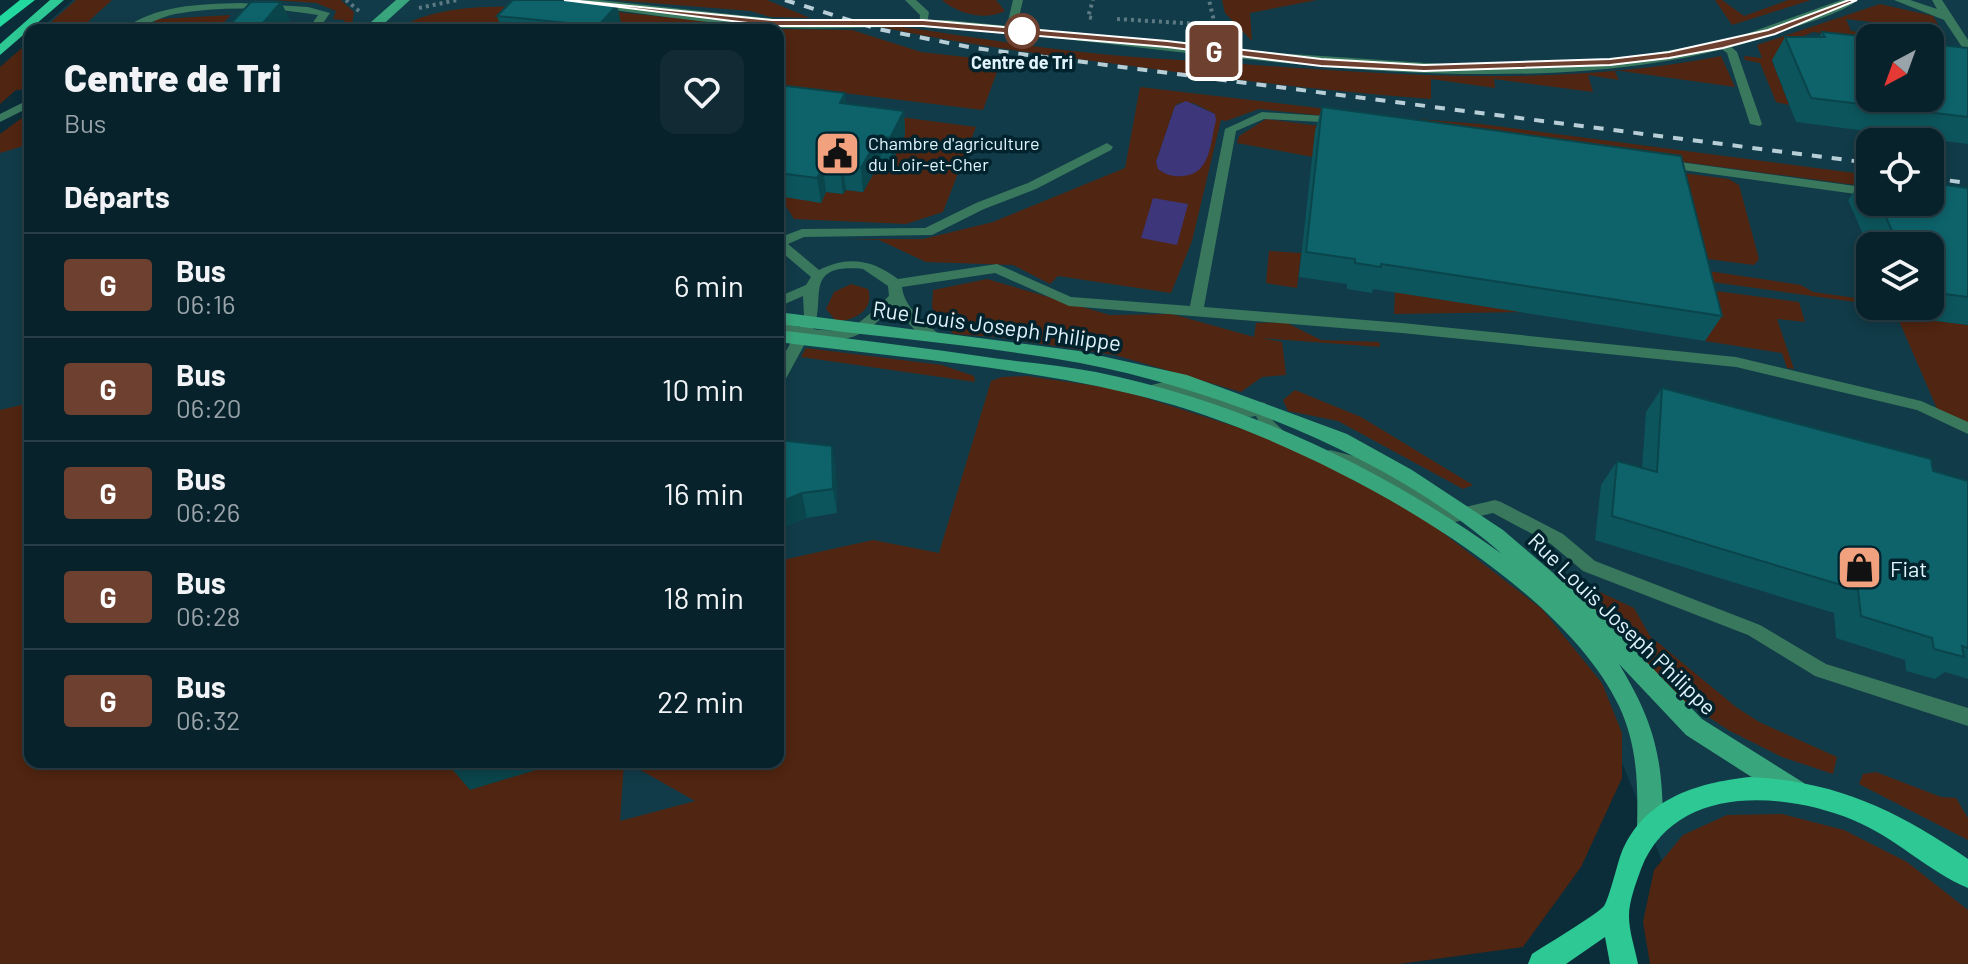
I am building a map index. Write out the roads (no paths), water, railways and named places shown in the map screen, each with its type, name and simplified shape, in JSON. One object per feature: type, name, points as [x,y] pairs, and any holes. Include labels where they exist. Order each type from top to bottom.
[{"type":"highway","points":[[0,23],[28,0]]},
{"type":"main road","points":[[31,24],[58,0]]},
{"type":"main road","points":[[372,24],[379,3]]},
{"type":"main road","points":[[378,24],[409,5]]},
{"type":"main road","points":[[0,51],[24,30]]},
{"type":"main road","name":"Rue Louis Joseph Philippe","points":[[798,332],[858,328],[1079,357],[1180,380],[1340,439],[1405,475],[1496,536],[1586,615],[1694,727],[1795,791]]},
{"type":"main road","name":"Rue Louis Joseph Philippe","points":[[798,332],[1094,378],[1148,391],[1280,435],[1330,456],[1403,496],[1469,540],[1541,595],[1596,650],[1621,686],[1638,723],[1648,758],[1650,830]]},
{"type":"main road","points":[[1624,964],[1616,914],[1631,853],[1669,809],[1706,792],[1746,787],[1795,791],[1852,807],[1899,829],[1968,875]]},
{"type":"main road","points":[[1542,964],[1616,914]]},
{"type":"street","points":[[569,0],[736,20],[812,24],[923,23],[1321,63],[1424,68],[1610,62],[1723,45],[1772,32],[1852,0]]},
{"type":"lane","points":[[156,0],[158,15]]},
{"type":"lane","points":[[910,0],[925,14],[923,23]]},
{"type":"lane","points":[[1011,30],[1018,0]]},
{"type":"lane","points":[[1899,0],[1948,18]]},
{"type":"lane","points":[[1937,0],[1968,48]]},
{"type":"lane","points":[[139,24],[158,15],[230,3],[302,7],[325,13],[317,24]]},
{"type":"lane","points":[[1723,45],[1732,52],[1756,124]]},
{"type":"lane","points":[[0,119],[24,105]]},
{"type":"lane","points":[[1196,311],[1231,129],[1262,115],[1361,122]]},
{"type":"lane","points":[[784,240],[802,233],[927,232],[980,206],[1032,186],[1107,147]]},
{"type":"lane","points":[[1654,162],[1856,190]]},
{"type":"lane","points":[[784,250],[814,282]]},
{"type":"lane","points":[[784,299],[833,268],[865,265],[895,291],[913,320],[935,338]]},
{"type":"lane","points":[[858,328],[895,291],[997,268],[1069,301],[1402,328],[1736,362],[1921,406],[1968,428]]},
{"type":"lane","points":[[784,366],[814,282]]},
{"type":"lane","points":[[1148,391],[1164,387],[1250,412],[1260,407],[1267,424],[1280,435]]},
{"type":"lane","points":[[1330,456],[1363,464],[1443,512],[1455,516],[1467,515],[1481,507],[1495,506],[1557,539],[1589,566],[1754,630],[1821,670],[1968,717]]},
{"type":"lane","points":[[1467,515],[1465,525],[1469,540]]},
{"type":"railway","points":[[785,0],[878,29],[974,48],[1856,161]]},
{"type":"railway","points":[[1944,180],[1968,183]]},
{"type":"place","name":"Centre de Tri","points":[[1022,31]]},
{"type":"place","name":"Chambre d'agriculture du Loir-et-Cher","points":[[837,153]]},
{"type":"place","name":"Fiat","points":[[1859,568]]}]
